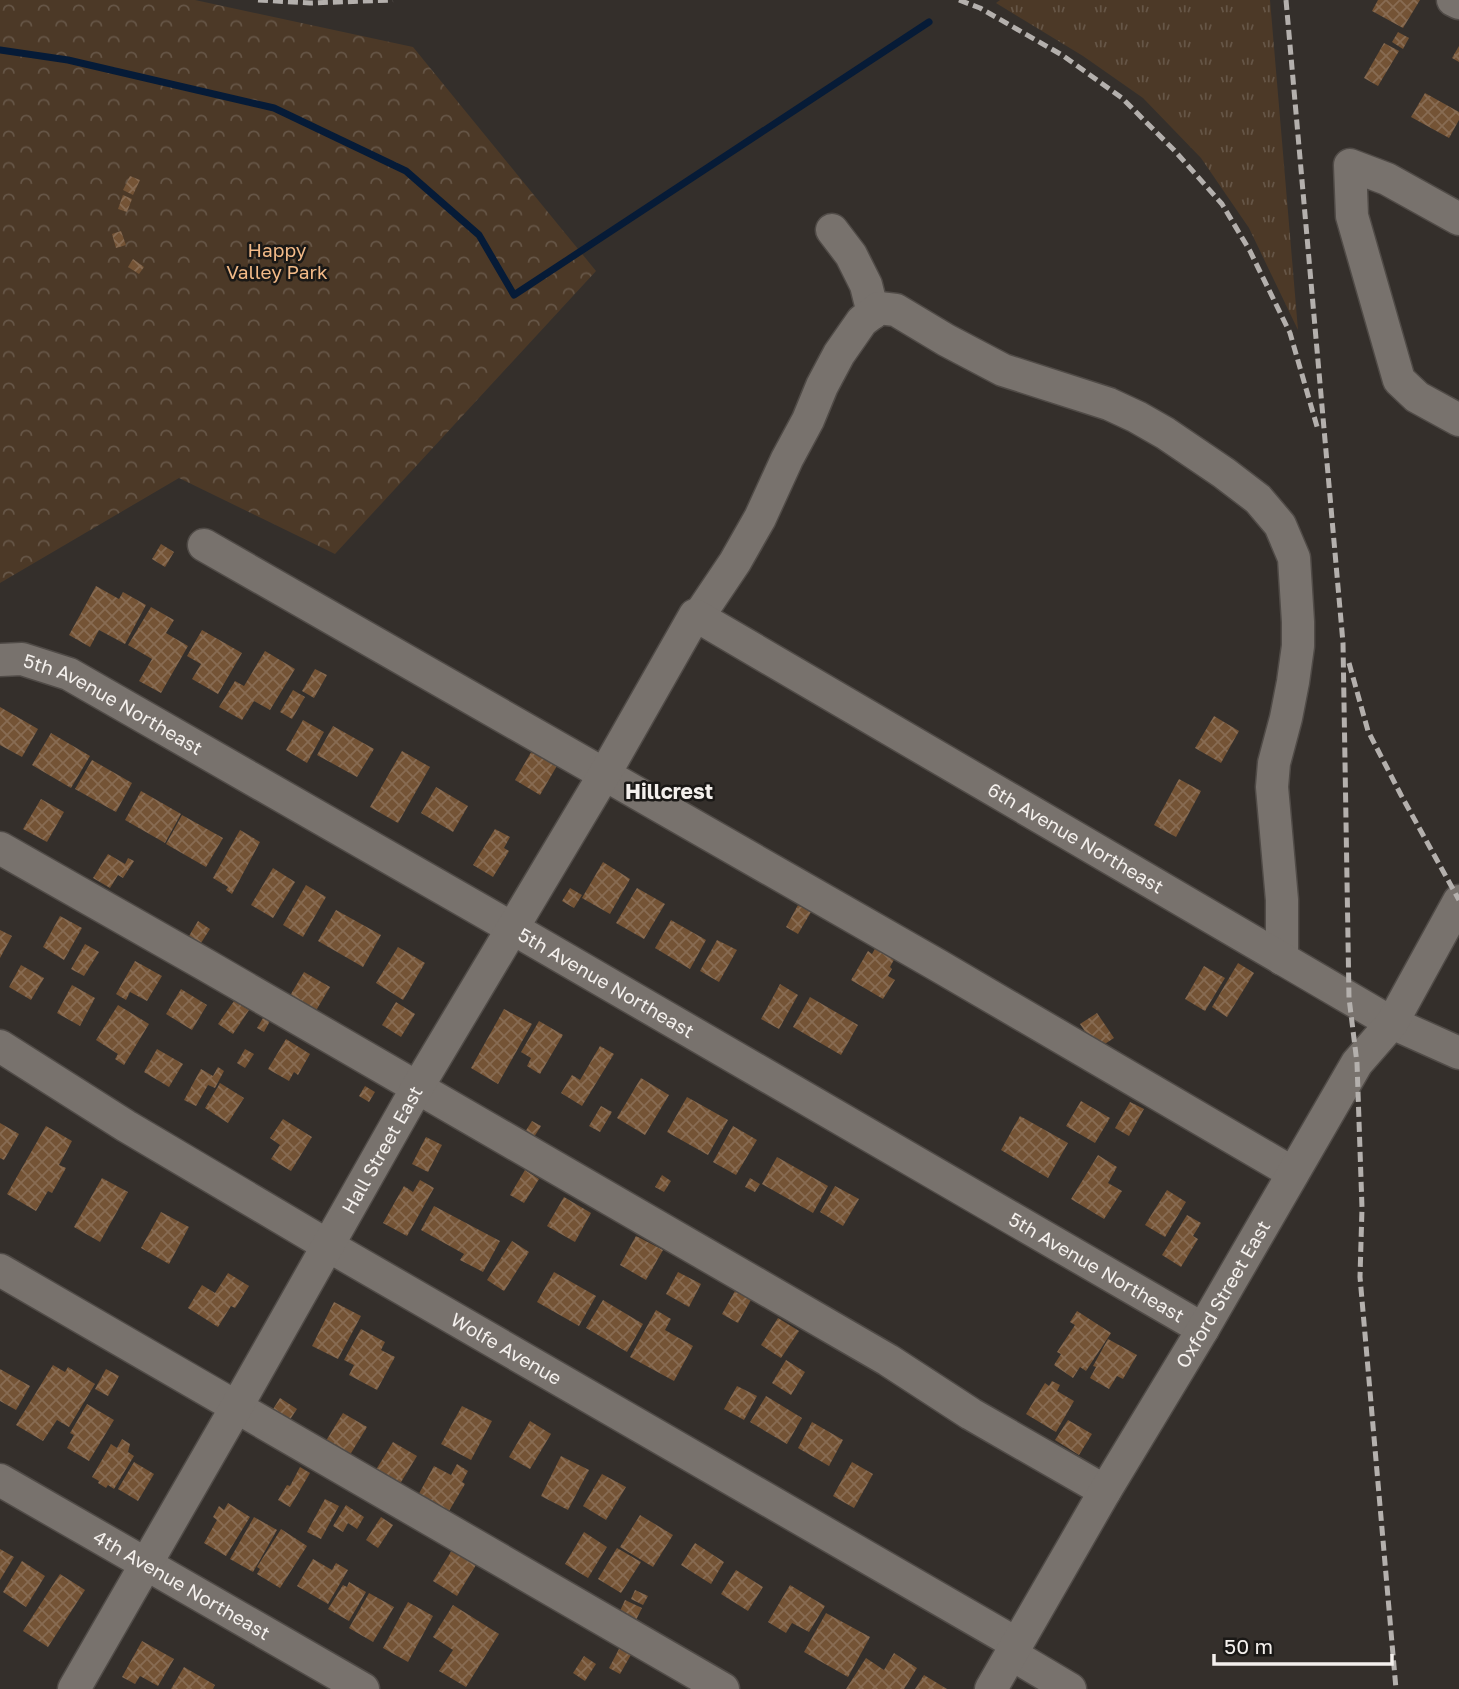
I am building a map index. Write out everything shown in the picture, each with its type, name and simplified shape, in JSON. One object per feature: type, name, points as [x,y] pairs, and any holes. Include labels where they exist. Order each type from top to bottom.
[{"type":"street","points":[[1453,0],[1459,4]]},
{"type":"street","points":[[1459,219],[1387,179],[1350,165],[1352,216],[1399,380],[1416,397],[1459,420]]},
{"type":"street","points":[[832,230],[851,255],[866,285],[873,313],[879,308],[896,310],[1003,370],[1108,404],[1137,417],[1165,433],[1241,486],[1258,499],[1280,525],[1294,558],[1298,622],[1293,682],[1274,763],[1272,786],[1282,900],[1282,959]]},
{"type":"street","name":"Hall Street East","points":[[74,1689],[417,1088],[697,616],[735,562],[761,518],[839,354],[862,321],[873,313]]},
{"type":"street","points":[[204,545],[939,966],[1293,1173]]},
{"type":"street","name":"6th Avenue Northeast","points":[[697,616],[1392,1023],[1459,1053]]},
{"type":"street","name":"5th Avenue Northeast","points":[[0,660],[22,659],[69,674],[1203,1329]]},
{"type":"street","points":[[0,848],[888,1360],[971,1414],[1105,1491]]},
{"type":"street","name":"Oxford Street East","points":[[991,1689],[1357,1063],[1392,1023],[1455,909]]},
{"type":"street","name":"Wolfe Avenue","points":[[0,1046],[126,1126],[1014,1649],[1070,1689]]},
{"type":"street","points":[[0,1270],[723,1689]]},
{"type":"street","name":"4th Avenue Northeast","points":[[0,1480],[363,1689]]},
{"type":"green space","name":"Happy Valley Park","points":[[0,0],[195,0],[413,47],[596,271],[335,554],[179,478],[0,583]]},
{"type":"green space","points":[[1000,0],[1270,0],[1298,330],[1249,228],[1201,158],[1143,98],[1083,56],[996,3]]},
{"type":"building","points":[[1378,0],[1420,0],[1403,28],[1372,11]]},
{"type":"building","points":[[1398,32],[1409,38],[1403,49],[1392,42]]},
{"type":"building","points":[[1384,43],[1399,51],[1378,86],[1364,78]]},
{"type":"building","points":[[1459,46],[1459,62],[1452,58]]},
{"type":"building","points":[[1425,93],[1459,112],[1459,120],[1449,138],[1411,117]]},
{"type":"building","points":[[130,176],[140,180],[133,195],[123,190]]},
{"type":"building","points":[[123,195],[132,199],[127,212],[118,209]]},
{"type":"building","points":[[121,231],[126,245],[116,248],[112,234]]},
{"type":"building","points":[[133,259],[144,267],[139,274],[128,267]]},
{"type":"building","points":[[161,544],[174,552],[165,567],[152,559]]},
{"type":"building","points":[[96,586],[119,599],[123,592],[146,605],[125,644],[99,630],[90,647],[69,635]]},
{"type":"building","points":[[151,607],[174,620],[166,633],[188,646],[161,693],[139,681],[152,659],[128,645]]},
{"type":"building","points":[[202,630],[242,653],[218,694],[192,679],[201,664],[187,656]]},
{"type":"building","points":[[265,651],[295,669],[270,710],[254,701],[242,720],[219,707],[235,681],[244,686]]},
{"type":"building","points":[[315,669],[327,675],[314,698],[302,691]]},
{"type":"building","points":[[293,690],[305,697],[292,719],[280,712]]},
{"type":"building","points":[[0,707],[38,729],[22,757],[0,745]]},
{"type":"building","points":[[1214,716],[1239,731],[1221,763],[1195,748]]},
{"type":"building","points":[[303,720],[324,732],[307,763],[286,750]]},
{"type":"building","points":[[333,726],[374,749],[357,777],[317,755]]},
{"type":"building","points":[[51,733],[90,756],[71,788],[32,765]]},
{"type":"building","points":[[533,749],[558,764],[540,795],[515,780]]},
{"type":"building","points":[[402,751],[430,767],[398,823],[370,807]]},
{"type":"building","points":[[92,760],[132,783],[116,812],[75,789]]},
{"type":"building","points":[[1179,779],[1201,791],[1176,837],[1154,825]]},
{"type":"building","points":[[436,787],[468,806],[453,832],[421,813]]},
{"type":"building","points":[[141,791],[181,814],[165,843],[125,820]]},
{"type":"building","points":[[41,799],[64,812],[47,842],[23,829]]},
{"type":"building","points":[[182,815],[223,838],[206,867],[166,844]]},
{"type":"building","points":[[495,829],[510,837],[504,848],[509,851],[493,877],[473,865]]},
{"type":"building","points":[[240,830],[260,842],[232,894],[226,890],[228,887],[213,878]]},
{"type":"building","points":[[108,854],[125,864],[128,858],[134,861],[123,878],[118,875],[110,888],[93,878]]},
{"type":"building","points":[[603,862],[630,879],[610,914],[582,898]]},
{"type":"building","points":[[273,868],[295,882],[273,918],[251,905]]},
{"type":"building","points":[[306,885],[326,897],[303,937],[283,925]]},
{"type":"building","points":[[570,888],[582,895],[574,908],[562,901]]},
{"type":"building","points":[[637,888],[665,904],[644,939],[616,923]]},
{"type":"building","points":[[798,905],[811,912],[798,934],[786,927]]},
{"type":"building","points":[[336,910],[381,935],[363,967],[318,941]]},
{"type":"building","points":[[60,916],[82,928],[64,960],[43,947]]},
{"type":"building","points":[[671,920],[706,940],[690,969],[655,948]]},
{"type":"building","points":[[198,921],[210,929],[201,943],[189,936]]},
{"type":"building","points":[[0,930],[12,936],[0,958]]},
{"type":"building","points":[[717,940],[737,950],[719,982],[700,971]]},
{"type":"building","points":[[85,944],[99,952],[84,976],[71,969]]},
{"type":"building","points":[[877,945],[896,956],[888,976],[895,980],[883,999],[851,980],[868,951],[872,954]]},
{"type":"building","points":[[398,947],[425,963],[403,1000],[376,983]]},
{"type":"building","points":[[135,961],[162,976],[147,1001],[130,992],[126,1000],[116,994]]},
{"type":"building","points":[[1238,963],[1254,973],[1227,1017],[1212,1007]]},
{"type":"building","points":[[21,965],[44,978],[31,1000],[9,987]]},
{"type":"building","points":[[1204,966],[1225,978],[1205,1011],[1185,999]]},
{"type":"building","points":[[304,972],[330,987],[314,1014],[288,999]]},
{"type":"building","points":[[780,984],[798,995],[779,1029],[761,1019]]},
{"type":"building","points":[[72,985],[95,998],[80,1026],[57,1013]]},
{"type":"building","points":[[181,989],[207,1005],[192,1030],[166,1014]]},
{"type":"building","points":[[810,997],[858,1025],[841,1055],[793,1027]]},
{"type":"building","points":[[234,1001],[249,1010],[233,1034],[218,1024]]},
{"type":"building","points":[[396,1002],[415,1014],[401,1037],[382,1025]]},
{"type":"building","points":[[118,1005],[149,1024],[124,1065],[115,1059],[118,1054],[96,1040]]},
{"type":"building","points":[[504,1009],[532,1024],[498,1084],[471,1068]]},
{"type":"building","points":[[1097,1013],[1114,1038],[1097,1049],[1080,1024]]},
{"type":"building","points":[[263,1018],[270,1021],[264,1032],[257,1028]]},
{"type":"building","points":[[539,1021],[563,1035],[540,1074],[527,1066],[531,1058],[521,1052]]},
{"type":"building","points":[[286,1039],[310,1054],[298,1075],[294,1072],[289,1081],[268,1069]]},
{"type":"building","points":[[600,1046],[614,1054],[582,1106],[561,1093],[572,1075],[580,1080]]},
{"type":"building","points":[[157,1049],[183,1064],[169,1087],[144,1072]]},
{"type":"building","points":[[245,1049],[254,1054],[245,1068],[237,1063]]},
{"type":"building","points":[[218,1067],[224,1071],[215,1088],[208,1085],[196,1106],[184,1100],[201,1069],[213,1076]]},
{"type":"building","points":[[641,1078],[669,1095],[645,1135],[617,1118]]},
{"type":"building","points":[[220,1083],[244,1098],[228,1123],[205,1108]]},
{"type":"building","points":[[365,1086],[375,1092],[369,1102],[359,1096]]},
{"type":"building","points":[[687,1097],[728,1120],[708,1155],[667,1132]]},
{"type":"building","points":[[1081,1101],[1110,1118],[1095,1143],[1066,1126]]},
{"type":"building","points":[[1130,1102],[1144,1109],[1129,1136],[1115,1128]]},
{"type":"building","points":[[601,1106],[612,1112],[600,1132],[589,1126]]},
{"type":"building","points":[[1020,1116],[1068,1143],[1048,1178],[1001,1150]]},
{"type":"building","points":[[283,1119],[312,1137],[291,1171],[271,1159],[280,1145],[270,1138]]},
{"type":"building","points":[[532,1121],[541,1126],[534,1137],[525,1132]]},
{"type":"building","points":[[0,1123],[19,1134],[4,1160],[0,1158]]},
{"type":"building","points":[[46,1126],[72,1141],[59,1165],[66,1168],[52,1193],[48,1191],[36,1211],[7,1194]]},
{"type":"building","points":[[733,1126],[757,1140],[736,1175],[713,1162]]},
{"type":"building","points":[[426,1137],[442,1145],[428,1172],[412,1164]]},
{"type":"building","points":[[1098,1155],[1117,1167],[1108,1183],[1122,1191],[1104,1219],[1071,1199]]},
{"type":"building","points":[[777,1157],[828,1186],[813,1213],[762,1184]]},
{"type":"building","points":[[525,1170],[539,1179],[524,1203],[510,1195]]},
{"type":"building","points":[[662,1175],[671,1181],[664,1192],[655,1187]]},
{"type":"building","points":[[102,1178],[128,1192],[100,1242],[74,1227]]},
{"type":"building","points":[[750,1178],[760,1184],[755,1192],[745,1187]]},
{"type":"building","points":[[420,1180],[434,1188],[407,1236],[383,1223],[404,1186],[413,1192]]},
{"type":"building","points":[[835,1186],[859,1199],[843,1226],[820,1212]]},
{"type":"building","points":[[1167,1190],[1186,1202],[1165,1237],[1145,1225]]},
{"type":"building","points":[[564,1197],[591,1213],[575,1242],[547,1226]]},
{"type":"building","points":[[434,1206],[500,1241],[483,1272],[460,1260],[464,1254],[421,1230]]},
{"type":"building","points":[[161,1212],[189,1227],[169,1264],[141,1248]]},
{"type":"building","points":[[1187,1215],[1201,1223],[1193,1236],[1198,1239],[1181,1267],[1162,1255]]},
{"type":"building","points":[[636,1236],[663,1250],[646,1280],[620,1265]]},
{"type":"building","points":[[512,1241],[529,1252],[504,1291],[487,1280]]},
{"type":"building","points":[[554,1272],[596,1296],[579,1326],[537,1302]]},
{"type":"building","points":[[678,1272],[701,1284],[689,1307],[666,1294]]},
{"type":"building","points":[[228,1273],[249,1286],[235,1308],[231,1306],[218,1327],[188,1308],[202,1285],[215,1293]]},
{"type":"building","points":[[735,1291],[751,1300],[738,1323],[722,1314]]},
{"type":"building","points":[[603,1300],[643,1324],[627,1352],[586,1328]]},
{"type":"building","points":[[334,1302],[361,1316],[338,1359],[312,1346]]},
{"type":"building","points":[[656,1310],[671,1319],[665,1330],[693,1346],[674,1381],[630,1357]]},
{"type":"building","points":[[1077,1311],[1111,1333],[1086,1371],[1080,1367],[1073,1378],[1054,1365],[1061,1354],[1057,1352],[1075,1325],[1070,1322]]},
{"type":"building","points":[[778,1318],[799,1331],[781,1358],[761,1345]]},
{"type":"building","points":[[361,1329],[385,1342],[381,1350],[395,1357],[377,1390],[349,1375],[354,1365],[344,1360]]},
{"type":"building","points":[[1108,1339],[1137,1355],[1123,1379],[1117,1376],[1109,1389],[1090,1378],[1096,1367],[1093,1366]]},
{"type":"building","points":[[786,1360],[805,1372],[791,1395],[772,1383]]},
{"type":"building","points":[[53,1365],[65,1372],[68,1367],[95,1384],[69,1427],[57,1420],[43,1441],[16,1425]]},
{"type":"building","points":[[0,1369],[30,1386],[16,1410],[0,1401]]},
{"type":"building","points":[[106,1369],[119,1376],[108,1396],[95,1389]]},
{"type":"building","points":[[1052,1381],[1060,1385],[1057,1391],[1074,1401],[1056,1432],[1026,1414],[1045,1383],[1049,1386]]},
{"type":"building","points":[[737,1386],[757,1396],[744,1420],[724,1409]]},
{"type":"building","points":[[766,1396],[802,1418],[787,1444],[750,1422]]},
{"type":"building","points":[[280,1398],[297,1409],[287,1424],[270,1414]]},
{"type":"building","points":[[87,1404],[114,1420],[89,1461],[67,1448],[74,1435],[70,1433]]},
{"type":"building","points":[[462,1406],[492,1421],[471,1460],[441,1444]]},
{"type":"building","points":[[343,1413],[367,1427],[348,1458],[324,1444]]},
{"type":"building","points":[[1068,1420],[1092,1434],[1079,1455],[1055,1440]]},
{"type":"building","points":[[530,1421],[551,1434],[530,1469],[509,1457]]},
{"type":"building","points":[[812,1422],[843,1440],[829,1466],[798,1448]]},
{"type":"building","points":[[122,1439],[130,1444],[128,1452],[134,1456],[114,1489],[108,1485],[106,1488],[92,1477],[111,1444],[117,1448]]},
{"type":"building","points":[[393,1442],[417,1456],[398,1487],[374,1473]]},
{"type":"building","points":[[561,1456],[589,1470],[568,1510],[541,1496]]},
{"type":"building","points":[[134,1462],[154,1474],[138,1501],[118,1489]]},
{"type":"building","points":[[852,1462],[873,1474],[854,1508],[833,1496]]},
{"type":"building","points":[[457,1464],[468,1471],[462,1482],[465,1484],[446,1516],[416,1499],[434,1466],[451,1475]]},
{"type":"building","points":[[300,1467],[310,1473],[290,1507],[278,1500],[287,1485],[290,1486]]},
{"type":"building","points":[[602,1474],[626,1487],[606,1520],[583,1506]]},
{"type":"building","points":[[325,1499],[339,1506],[321,1539],[307,1532]]},
{"type":"building","points":[[228,1503],[250,1517],[226,1556],[204,1543],[217,1520],[213,1517],[219,1506],[224,1510]]},
{"type":"building","points":[[346,1505],[364,1517],[357,1529],[348,1523],[343,1532],[333,1526]]},
{"type":"building","points":[[640,1515],[673,1535],[653,1567],[620,1547]]},
{"type":"building","points":[[254,1517],[277,1530],[253,1572],[230,1559]]},
{"type":"building","points":[[381,1517],[393,1525],[378,1548],[366,1540]]},
{"type":"building","points":[[281,1529],[307,1546],[280,1588],[257,1574],[260,1569],[257,1567]]},
{"type":"building","points":[[584,1532],[607,1547],[588,1578],[565,1564]]},
{"type":"building","points":[[695,1543],[724,1562],[711,1584],[681,1565]]},
{"type":"building","points":[[617,1548],[641,1562],[621,1593],[598,1579]]},
{"type":"building","points":[[0,1549],[14,1557],[0,1580]]},
{"type":"building","points":[[452,1550],[476,1565],[457,1596],[433,1581]]},
{"type":"building","points":[[313,1559],[332,1570],[336,1563],[348,1570],[328,1604],[297,1586]]},
{"type":"building","points":[[22,1561],[45,1576],[26,1607],[3,1592]]},
{"type":"building","points":[[736,1570],[763,1587],[748,1611],[721,1594]]},
{"type":"building","points":[[60,1574],[85,1590],[48,1647],[23,1631]]},
{"type":"building","points":[[349,1582],[366,1592],[349,1621],[328,1609],[343,1585],[347,1587]]},
{"type":"building","points":[[790,1585],[825,1606],[809,1632],[792,1623],[786,1633],[768,1622]]},
{"type":"building","points":[[635,1590],[648,1596],[643,1605],[631,1599]]},
{"type":"building","points":[[369,1593],[394,1607],[373,1642],[349,1628]]},
{"type":"building","points":[[625,1600],[642,1608],[636,1620],[620,1611]]},
{"type":"building","points":[[408,1602],[433,1616],[408,1662],[383,1648]]},
{"type":"building","points":[[453,1605],[499,1634],[466,1687],[439,1671],[453,1650],[433,1637]]},
{"type":"building","points":[[826,1613],[870,1637],[848,1677],[804,1652]]},
{"type":"building","points":[[142,1641],[174,1659],[158,1686],[140,1676],[135,1684],[122,1677]]},
{"type":"building","points":[[620,1647],[632,1653],[620,1674],[609,1668]]},
{"type":"building","points":[[894,1653],[917,1668],[904,1689],[846,1689],[866,1658],[884,1670]]},
{"type":"building","points":[[584,1656],[596,1664],[585,1681],[573,1673]]},
{"type":"building","points":[[184,1667],[215,1685],[213,1689],[171,1689]]},
{"type":"building","points":[[924,1675],[947,1689],[915,1689]]},
{"type":"waterway","points":[[0,50],[68,60],[274,108],[406,171],[479,235],[514,295],[929,22]]},
{"type":"railway","points":[[258,0],[310,3],[393,0]]},
{"type":"railway","points":[[959,0],[980,8],[1062,55],[1122,98],[1174,150],[1222,204],[1250,251],[1290,333],[1318,430]]},
{"type":"railway","points":[[1286,0],[1343,643],[1349,998],[1357,1063],[1362,1208],[1360,1277],[1396,1689]]},
{"type":"railway","points":[[1349,663],[1368,731],[1459,900]]},
{"type":"district","name":"Hillcrest","points":[[669,792]]}]
